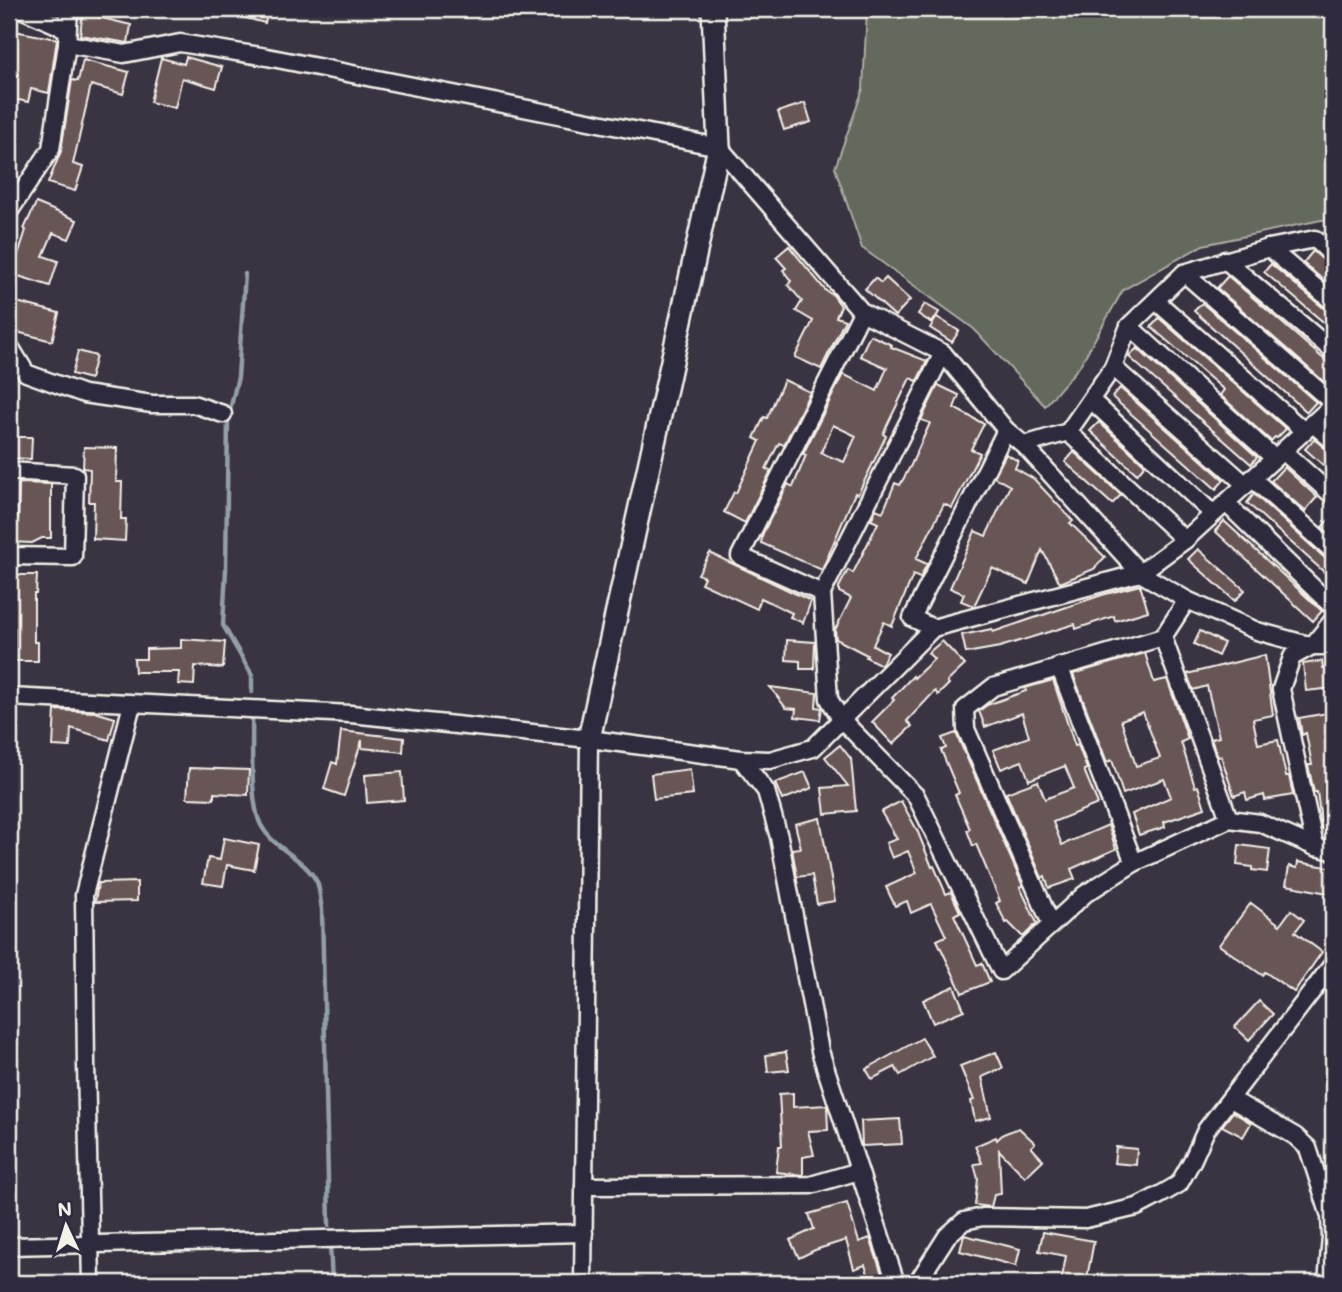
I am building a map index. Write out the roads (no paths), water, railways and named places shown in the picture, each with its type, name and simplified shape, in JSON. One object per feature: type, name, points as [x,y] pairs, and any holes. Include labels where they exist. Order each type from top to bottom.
[{"type":"street","points":[[21,9],[67,36],[124,54],[180,43],[267,57],[719,147],[862,312],[943,353],[1006,429],[1024,445],[1140,573],[1187,600],[1257,631],[1312,646],[1333,646]]},
{"type":"street","points":[[9,212],[51,149],[69,9]]},
{"type":"street","points":[[583,1283],[589,738],[719,147],[713,9]]},
{"type":"street","points":[[1024,445],[1068,432],[1113,367],[1129,326],[1184,273],[1269,248],[1315,239],[1333,256]]},
{"type":"street","points":[[1269,248],[1333,302]]},
{"type":"street","points":[[1225,260],[1333,351]]},
{"type":"street","points":[[9,697],[351,714],[589,738],[741,759],[771,760],[813,747],[933,628],[1140,573],[1185,540],[1333,404],[1184,273]]},
{"type":"street","points":[[1156,301],[1308,427],[1333,441]]},
{"type":"street","points":[[822,593],[740,556],[862,312]]},
{"type":"street","points":[[1129,326],[1278,455],[1333,496]]},
{"type":"street","points":[[9,345],[26,373],[84,394],[152,404],[193,404],[223,414]]},
{"type":"street","points":[[943,353],[822,593],[828,699],[842,719],[916,796],[1001,971],[1085,894],[1134,863],[1229,819],[1260,823],[1315,847],[1333,851]]},
{"type":"street","points":[[1113,367],[1333,551]]},
{"type":"street","points":[[1091,400],[1333,607]]},
{"type":"street","points":[[933,628],[912,618],[1006,429]]},
{"type":"street","points":[[1068,432],[1185,540]]},
{"type":"street","points":[[9,471],[75,475],[73,557],[9,556]]},
{"type":"street","points":[[1051,924],[965,729],[965,709],[993,687],[1163,638],[1187,600]]},
{"type":"street","points":[[1315,847],[1281,689],[1292,657],[1312,646],[1333,620]]},
{"type":"street","points":[[1163,638],[1229,819]]},
{"type":"street","points":[[1059,666],[1134,863]]},
{"type":"street","points":[[91,1283],[84,895],[132,704]]},
{"type":"street","points":[[741,759],[766,791],[779,837],[820,1051],[896,1283]]},
{"type":"street","points":[[918,1283],[947,1236],[964,1221],[983,1217],[1086,1219],[1137,1207],[1179,1184],[1206,1130],[1333,964]]},
{"type":"street","points":[[1231,1099],[1295,1136],[1308,1148],[1330,1216],[1327,1283]]},
{"type":"street","points":[[584,1186],[811,1185],[859,1171]]},
{"type":"street","points":[[9,1246],[584,1233]]},
{"type":"waterway","points":[[245,274],[238,377],[228,418],[223,625],[252,675],[252,692]]},
{"type":"waterway","points":[[252,713],[253,787],[257,815],[273,841],[311,873],[317,882],[322,909],[329,1225]]},
{"type":"waterway","points":[[330,1243],[332,1283]]}]
